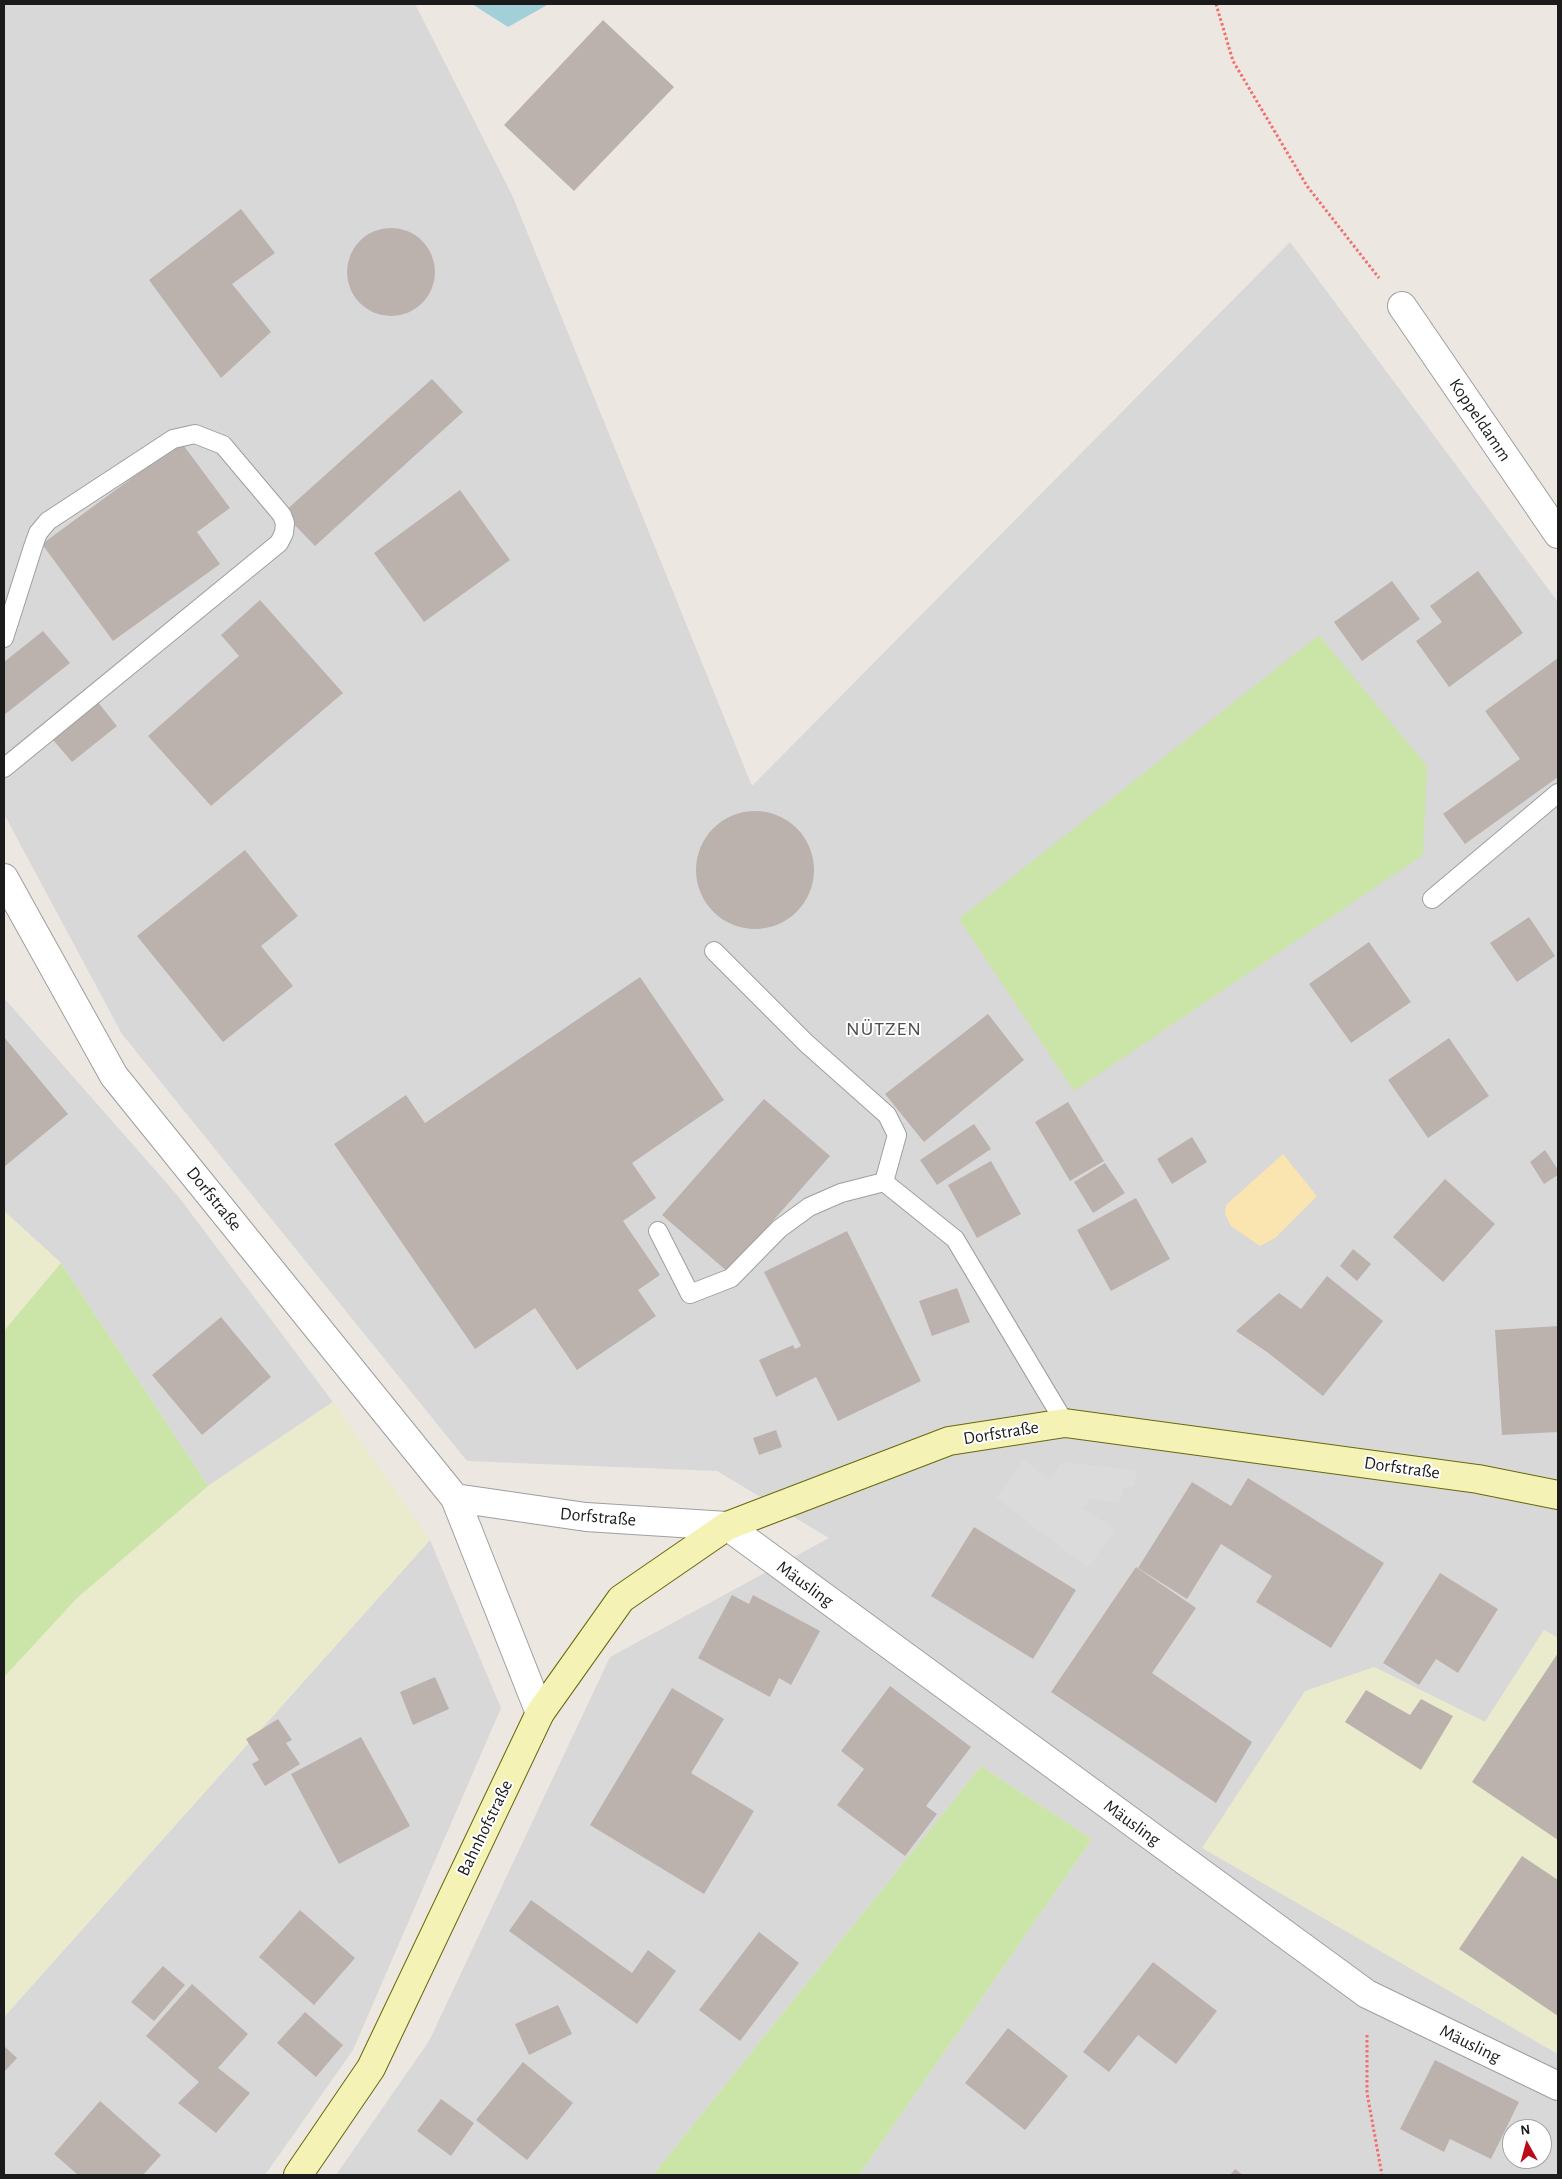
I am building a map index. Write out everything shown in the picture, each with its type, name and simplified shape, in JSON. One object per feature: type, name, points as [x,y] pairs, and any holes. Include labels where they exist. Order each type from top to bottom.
[{"type":"street","name":"Koppeldamm","points":[[1402,306],[1558,534]]},
{"type":"street","name":"Dorfstraße","points":[[4,878],[114,1076],[455,1498],[540,1713]]},
{"type":"street","name":"Dorfstraße","points":[[455,1498],[586,1517],[727,1526],[949,1441],[1065,1423],[1478,1479],[1558,1496]]},
{"type":"street","name":"Bahnhofstraße","points":[[298,2175],[371,2068],[540,1713],[621,1599],[727,1526]]},
{"type":"street","name":"Mäusling","points":[[727,1526],[1367,1994],[1558,2086]]},
{"type":"lane","points":[[4,638],[33,547],[48,521],[173,439],[195,434],[223,445],[282,515],[285,523],[284,533],[279,543],[4,768]]},
{"type":"lane","points":[[1432,899],[1558,793]]},
{"type":"lane","points":[[714,951],[806,1043],[887,1115],[897,1135],[884,1182]]},
{"type":"lane","points":[[658,1231],[690,1294],[732,1278],[779,1229],[809,1207],[841,1193],[884,1182]]},
{"type":"lane","points":[[884,1182],[955,1239],[1065,1423]]},
{"type":"path","points":[[1216,4],[1233,61],[1307,186],[1402,306]]},
{"type":"path","points":[[1367,1994],[1367,2093],[1382,2175]]},
{"type":"shaded area","points":[[4,4],[415,4],[512,195],[752,786],[1290,242],[1558,602],[1558,1638],[1544,1630],[1485,1722],[1374,1667],[1456,1994],[1558,2054],[1558,2175],[859,2175],[1092,1839],[981,1766],[653,2175],[336,2175],[429,2041],[610,1657],[829,1538],[717,1471],[467,1461],[122,1034],[4,814]]},
{"type":"shaded area","points":[[4,998],[178,1196],[333,1402],[208,1486],[61,1263],[4,1211]]},
{"type":"shaded area","points":[[1023,1460],[1050,1479],[1061,1462],[1136,1470],[1135,1486],[1123,1488],[1120,1503],[1091,1498],[1083,1508],[1115,1530],[1088,1568],[996,1498]]},
{"type":"shaded area","points":[[430,1540],[501,1708],[353,2050],[265,2175],[4,2175],[4,2017]]},
{"type":"green space","points":[[1319,635],[1427,766],[1423,855],[1074,1091],[959,919]]},
{"type":"green space","points":[[4,1211],[61,1263],[4,1331]]},
{"type":"green space","points":[[61,1263],[208,1486],[77,1598],[4,1677],[4,1331]]},
{"type":"green space","points":[[333,1402],[430,1540],[4,2017],[4,1677],[77,1598],[208,1486]]},
{"type":"green space","points":[[1544,1630],[1558,1638],[1558,2054],[1202,1848],[1305,1691],[1374,1667],[1485,1722]]},
{"type":"green space","points":[[981,1766],[1092,1839],[859,2175],[653,2175]]},
{"type":"sand","points":[[1283,1154],[1317,1196],[1275,1238],[1260,1246],[1231,1226],[1225,1214],[1226,1205]]},
{"type":"water","points":[[472,4],[549,4],[508,27]]},
{"type":"building","points":[[603,20],[674,87],[574,191],[504,125]]},
{"type":"building","points":[[241,209],[275,253],[232,284],[271,332],[221,378],[149,280]]},
{"type":"building","points":[[391,228],[408,232],[422,241],[431,255],[435,272],[431,289],[422,303],[408,312],[391,316],[374,312],[360,303],[351,289],[347,272],[351,255],[360,241],[374,232]]},
{"type":"building","points":[[432,379],[463,412],[315,546],[283,513]]},
{"type":"building","points":[[181,442],[230,508],[197,532],[220,564],[113,641],[42,544]]},
{"type":"building","points":[[460,490],[510,560],[424,622],[374,553]]},
{"type":"building","points":[[1478,571],[1523,633],[1449,687],[1416,641],[1442,622],[1430,606]]},
{"type":"building","points":[[1392,581],[1420,619],[1362,661],[1334,622]]},
{"type":"building","points":[[260,600],[343,693],[211,806],[148,736],[239,656],[221,635]]},
{"type":"building","points":[[43,631],[70,663],[4,715],[4,662]]},
{"type":"building","points":[[1558,658],[1558,777],[1465,844],[1443,814],[1520,759],[1485,711]]},
{"type":"building","points":[[93,696],[117,726],[72,762],[48,734]]},
{"type":"building","points":[[755,811],[778,816],[797,828],[809,847],[814,870],[809,893],[797,912],[778,924],[755,929],[732,924],[713,912],[701,893],[696,870],[701,847],[713,828],[732,816]]},
{"type":"building","points":[[245,850],[298,916],[261,946],[293,986],[223,1042],[137,936]]},
{"type":"building","points":[[1529,917],[1555,956],[1517,982],[1490,943]]},
{"type":"building","points":[[1369,942],[1411,1002],[1351,1043],[1309,984]]},
{"type":"building","points":[[640,977],[724,1100],[632,1163],[656,1198],[623,1221],[660,1275],[638,1290],[656,1316],[577,1370],[535,1308],[475,1349],[334,1144],[406,1095],[425,1123]]},
{"type":"building","points":[[988,1014],[1024,1060],[924,1142],[885,1094]]},
{"type":"building","points":[[4,1037],[68,1114],[4,1167]]},
{"type":"building","points":[[1449,1038],[1489,1096],[1428,1138],[1388,1080]]},
{"type":"building","points":[[764,1099],[830,1156],[728,1272],[662,1215]]},
{"type":"building","points":[[1068,1102],[1104,1161],[1070,1181],[1035,1122]]},
{"type":"building","points":[[974,1124],[991,1149],[937,1185],[920,1160]]},
{"type":"building","points":[[1192,1137],[1207,1162],[1172,1184],[1157,1159]]},
{"type":"building","points":[[1545,1150],[1558,1170],[1558,1175],[1544,1184],[1530,1162]]},
{"type":"building","points":[[991,1161],[1021,1214],[977,1238],[948,1185]]},
{"type":"building","points":[[1105,1163],[1125,1193],[1093,1213],[1074,1182]]},
{"type":"building","points":[[1445,1179],[1495,1224],[1443,1282],[1393,1237]]},
{"type":"building","points":[[1136,1198],[1170,1259],[1111,1291],[1077,1230]]},
{"type":"building","points":[[847,1231],[921,1381],[838,1421],[816,1377],[776,1397],[759,1360],[793,1345],[795,1349],[801,1346],[764,1272]]},
{"type":"building","points":[[1353,1249],[1371,1264],[1357,1281],[1340,1266]]},
{"type":"building","points":[[1327,1276],[1383,1321],[1323,1396],[1267,1352],[1236,1331],[1279,1293],[1301,1309]]},
{"type":"building","points":[[957,1288],[970,1322],[932,1336],[919,1301]]},
{"type":"building","points":[[221,1317],[271,1377],[202,1435],[152,1375]]},
{"type":"building","points":[[1558,1326],[1558,1432],[1502,1435],[1495,1330]]},
{"type":"building","points":[[776,1430],[782,1447],[759,1455],[753,1438]]},
{"type":"building","points":[[1248,1478],[1384,1563],[1331,1648],[1256,1602],[1272,1576],[1221,1544],[1187,1599],[1138,1568],[1192,1482],[1231,1506]]},
{"type":"building","points":[[974,1527],[1076,1590],[1033,1659],[931,1596]]},
{"type":"building","points":[[1136,1567],[1196,1608],[1152,1673],[1252,1742],[1216,1803],[1051,1692]]},
{"type":"building","points":[[1440,1573],[1498,1609],[1458,1673],[1436,1659],[1419,1685],[1383,1663]]},
{"type":"building","points":[[732,1595],[749,1604],[753,1595],[820,1631],[791,1685],[779,1678],[770,1697],[698,1658]]},
{"type":"building","points":[[1558,1653],[1558,1840],[1472,1782]]},
{"type":"building","points":[[435,1677],[449,1709],[413,1725],[400,1692]]},
{"type":"building","points":[[890,1686],[971,1747],[926,1806],[937,1814],[905,1856],[837,1805],[864,1769],[841,1751]]},
{"type":"building","points":[[672,1688],[724,1719],[691,1773],[754,1811],[704,1894],[590,1825]]},
{"type":"building","points":[[1366,1690],[1410,1715],[1421,1699],[1453,1716],[1421,1770],[1345,1722]]},
{"type":"building","points":[[278,1719],[292,1740],[286,1743],[300,1764],[265,1786],[252,1764],[259,1760],[246,1739]]},
{"type":"building","points":[[361,1737],[410,1826],[339,1864],[291,1774]]},
{"type":"building","points":[[1522,1856],[1558,1880],[1558,2016],[1459,1949]]},
{"type":"building","points":[[531,1900],[632,1973],[648,1950],[676,1971],[637,2024],[509,1931]]},
{"type":"building","points":[[300,1910],[355,1958],[314,2005],[259,1957]]},
{"type":"building","points":[[759,1932],[799,1963],[740,2041],[699,2010]]},
{"type":"building","points":[[1153,1962],[1217,2011],[1176,2064],[1138,2035],[1109,2072],[1083,2052]]},
{"type":"building","points":[[163,1966],[185,1985],[154,2021],[131,2002]]},
{"type":"building","points":[[192,1984],[248,2034],[218,2068],[250,2093],[216,2133],[178,2103],[199,2082],[146,2036]]},
{"type":"building","points":[[558,2005],[572,2034],[529,2055],[515,2024]]},
{"type":"building","points":[[305,2012],[343,2045],[316,2077],[277,2043]]},
{"type":"building","points":[[1008,2028],[1068,2076],[1025,2130],[965,2083]]},
{"type":"building","points":[[4,2046],[17,2058],[4,2072]]},
{"type":"building","points":[[1435,2060],[1519,2102],[1511,2119],[1502,2119],[1502,2137],[1491,2159],[1450,2139],[1444,2152],[1400,2129]]},
{"type":"building","points":[[523,2062],[573,2103],[527,2160],[476,2120]]},
{"type":"building","points":[[441,2099],[474,2123],[451,2156],[417,2131]]},
{"type":"building","points":[[100,2101],[161,2155],[143,2175],[78,2175],[54,2154]]},
{"type":"building","points":[[1235,2169],[1243,2175],[1230,2175]]},
{"type":"district","name":"NÜTZEN","points":[[884,1029]]}]
